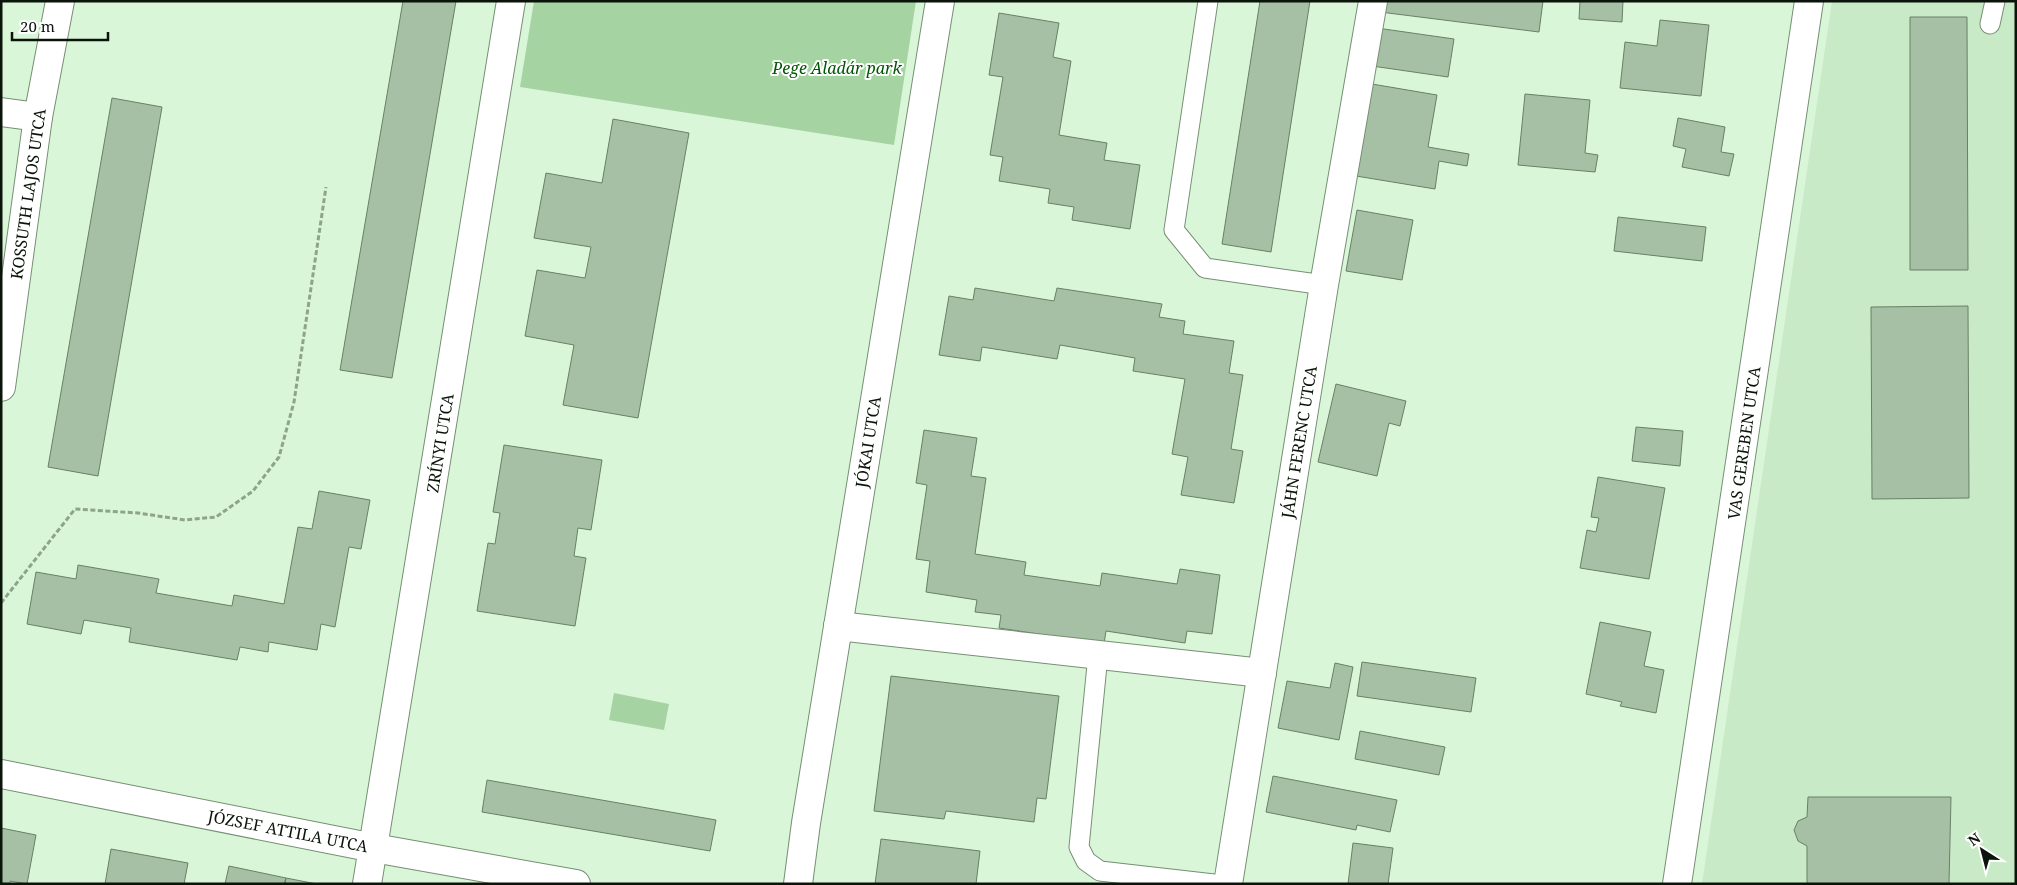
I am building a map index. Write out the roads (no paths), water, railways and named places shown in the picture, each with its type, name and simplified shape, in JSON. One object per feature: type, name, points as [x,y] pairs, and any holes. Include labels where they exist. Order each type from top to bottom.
[{"type":"street","name":"KOSSUTH LAJOS UTCA","points":[[1,387],[38,117],[60,1]]},
{"type":"street","name":"ZRÍNYI UTCA","points":[[367,884],[512,1]]},
{"type":"street","name":"JÓKAI UTCA","points":[[798,884],[940,1]]},
{"type":"street","name":"JÁHN FERENC UTCA","points":[[1228,884],[1324,285],[1372,1]]},
{"type":"street","name":"VAS GEREBEN UTCA","points":[[1677,884],[1809,1]]},
{"type":"street","points":[[1,112],[38,117]]},
{"type":"street","points":[[838,626],[1262,673]]},
{"type":"street","name":"JÓZSEF ATTILA UTCA","points":[[1,774],[374,848],[576,884]]},
{"type":"lane","points":[[1208,1],[1174,230],[1205,268],[1324,285]]},
{"type":"lane","points":[[1990,24],[1995,1]]},
{"type":"lane","points":[[1098,655],[1079,847],[1086,861],[1100,871],[1214,884]]},
{"type":"park label","name":"Pege Aladár park","points":[[837,68]]}]
